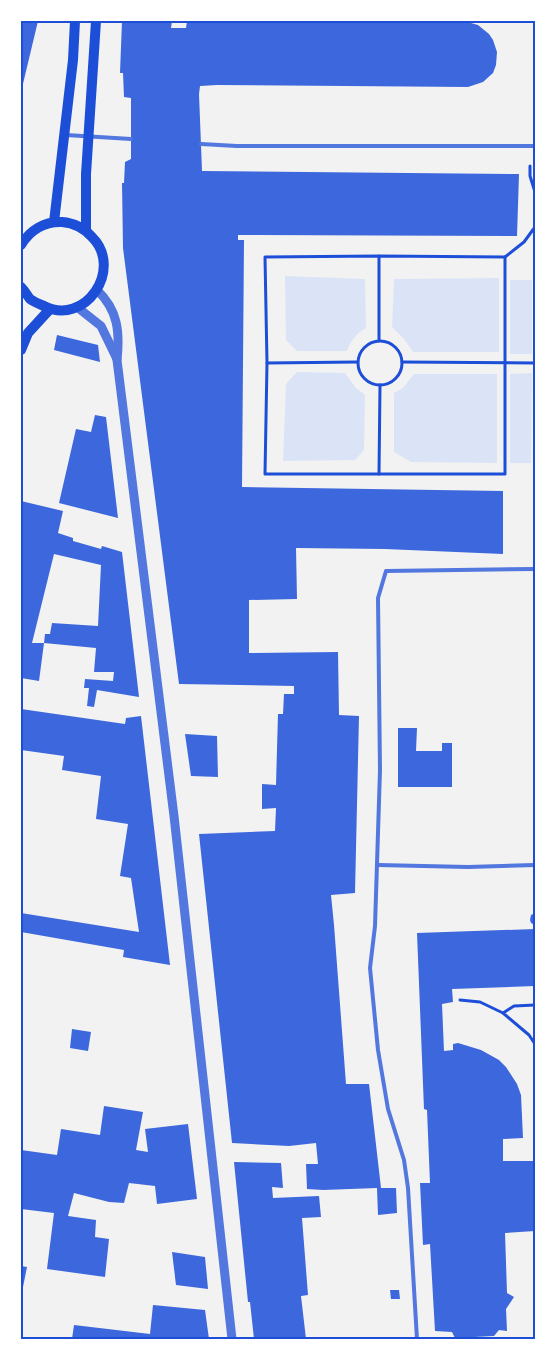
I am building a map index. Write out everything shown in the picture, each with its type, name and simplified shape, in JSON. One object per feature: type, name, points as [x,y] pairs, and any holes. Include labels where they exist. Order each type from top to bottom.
[{"type":"main road","points":[[54,222],[73,60],[75,21]]},
{"type":"main road","points":[[86,230],[86,174],[96,21]]},
{"type":"main road","points":[[21,245],[26,237],[38,227],[54,222],[71,223],[86,230],[98,242],[104,258],[103,275],[96,290],[88,300],[77,307],[64,310],[50,309],[31,300],[21,286]]},
{"type":"main road","points":[[21,350],[28,333],[50,309]]},
{"type":"street","points":[[96,290],[107,300],[114,313],[119,337],[117,360],[174,816],[232,1339]]},
{"type":"street","points":[[77,307],[101,326],[117,360]]},
{"type":"lane","points":[[64,134],[131,140]]},
{"type":"lane","points":[[201,144],[237,146],[532,146]]},
{"type":"lane","points":[[417,1339],[408,1188],[404,1160],[388,1110],[378,1050],[370,968],[375,926],[378,865],[380,770],[378,598],[386,571],[535,569]]},
{"type":"lane","points":[[378,865],[535,865]]},
{"type":"path","points":[[532,146],[530,176],[535,192]]},
{"type":"path","points":[[505,257],[504,474],[265,474],[267,363],[265,257],[505,257],[524,242],[535,227]]},
{"type":"path","points":[[379,256],[379,340]]},
{"type":"path","points":[[379,340],[391,343],[397,348],[402,362],[402,370],[393,381],[380,385],[367,380],[362,375],[357,362],[364,348],[369,343],[379,340]]},
{"type":"path","points":[[267,363],[357,362]]},
{"type":"path","points":[[402,362],[535,363]]},
{"type":"path","points":[[379,474],[380,385]]},
{"type":"path","points":[[460,1000],[480,1002],[503,1013],[529,1035],[535,1044]]},
{"type":"path","points":[[503,1013],[514,1006],[535,1004]]},
{"type":"shaded area","points":[[285,276],[365,279],[366,328],[354,338],[347,351],[297,351],[286,340]]},
{"type":"shaded area","points":[[499,278],[499,352],[413,352],[392,327],[394,279]]},
{"type":"shaded area","points":[[510,280],[532,280],[532,354],[510,354]]},
{"type":"shaded area","points":[[297,372],[345,373],[356,388],[365,395],[364,450],[355,460],[283,461],[286,384]]},
{"type":"shaded area","points":[[532,373],[531,463],[510,463],[510,374]]},
{"type":"shaded area","points":[[414,374],[497,374],[497,463],[411,462],[394,452],[394,393],[403,388]]},
{"type":"building","points":[[21,21],[38,21],[22,88],[21,88]]},
{"type":"building","points":[[122,21],[172,21],[171,28],[186,28],[187,21],[449,21],[449,23],[471,23],[478,25],[489,34],[497,52],[493,73],[483,82],[468,87],[217,85],[200,86],[199,94],[202,171],[519,174],[517,236],[238,235],[238,240],[244,240],[242,487],[503,491],[503,554],[385,549],[296,548],[297,599],[249,600],[249,653],[338,652],[339,715],[359,716],[355,893],[331,895],[346,1084],[369,1084],[381,1188],[396,1188],[397,1213],[378,1215],[377,1188],[307,1189],[306,1164],[318,1164],[316,1143],[289,1146],[232,1143],[199,834],[275,831],[276,808],[262,809],[262,784],[276,785],[278,714],[283,714],[284,694],[294,694],[294,686],[179,684],[123,248],[122,183],[124,183],[125,162],[131,159],[131,98],[124,97],[123,73],[120,73]]},
{"type":"building","points":[[57,335],[98,345],[100,362],[54,350]]},
{"type":"building","points":[[95,415],[106,417],[118,518],[59,503],[76,429],[91,432]]},
{"type":"building","points":[[21,501],[63,511],[58,533],[73,538],[73,541],[101,549],[102,546],[122,552],[139,697],[97,690],[94,707],[87,706],[89,688],[84,688],[85,679],[113,681],[114,672],[94,672],[96,648],[44,643],[39,681],[21,678]],"holes":[[[54,554],[101,565],[98,626],[52,623],[50,634],[45,634],[44,643],[32,643]]]},
{"type":"building","points":[[21,709],[125,724],[126,718],[141,716],[170,965],[123,957],[124,950],[21,932],[21,913],[139,932],[131,878],[120,876],[128,824],[96,819],[101,776],[62,770],[64,756],[21,750]]},
{"type":"building","points":[[398,728],[417,728],[416,751],[442,751],[442,743],[452,743],[452,787],[398,787]]},
{"type":"building","points":[[185,734],[217,736],[218,777],[191,776]]},
{"type":"building","points":[[535,913],[535,925],[530,920],[531,915]]},
{"type":"building","points":[[535,929],[535,986],[452,989],[453,1002],[442,1004],[444,1051],[453,1050],[453,1044],[458,1043],[481,1050],[499,1060],[517,1084],[521,1095],[523,1138],[503,1139],[503,1161],[535,1161],[535,1231],[505,1233],[507,1293],[514,1297],[506,1309],[507,1331],[499,1330],[494,1336],[455,1338],[452,1332],[435,1331],[430,1244],[423,1245],[420,1183],[430,1183],[427,1110],[424,1109],[417,933]]},
{"type":"building","points":[[72,1029],[91,1032],[88,1051],[70,1048]]},
{"type":"building","points":[[104,1106],[143,1112],[136,1150],[148,1152],[145,1129],[188,1124],[197,1199],[157,1204],[155,1186],[129,1183],[124,1203],[109,1202],[74,1193],[68,1216],[96,1220],[95,1237],[109,1239],[105,1277],[47,1269],[54,1213],[21,1209],[21,1150],[57,1155],[61,1129],[100,1135]]},
{"type":"building","points":[[234,1162],[281,1163],[283,1188],[272,1187],[273,1198],[319,1196],[321,1217],[302,1218],[308,1295],[301,1296],[306,1339],[254,1339],[250,1302],[248,1302]]},
{"type":"building","points":[[172,1252],[205,1257],[208,1289],[176,1285]]},
{"type":"building","points":[[21,1266],[27,1267],[22,1292],[21,1292]]},
{"type":"building","points":[[390,1290],[399,1290],[400,1299],[391,1299]]},
{"type":"building","points":[[153,1305],[205,1310],[209,1339],[72,1339],[74,1325],[150,1334]]}]
